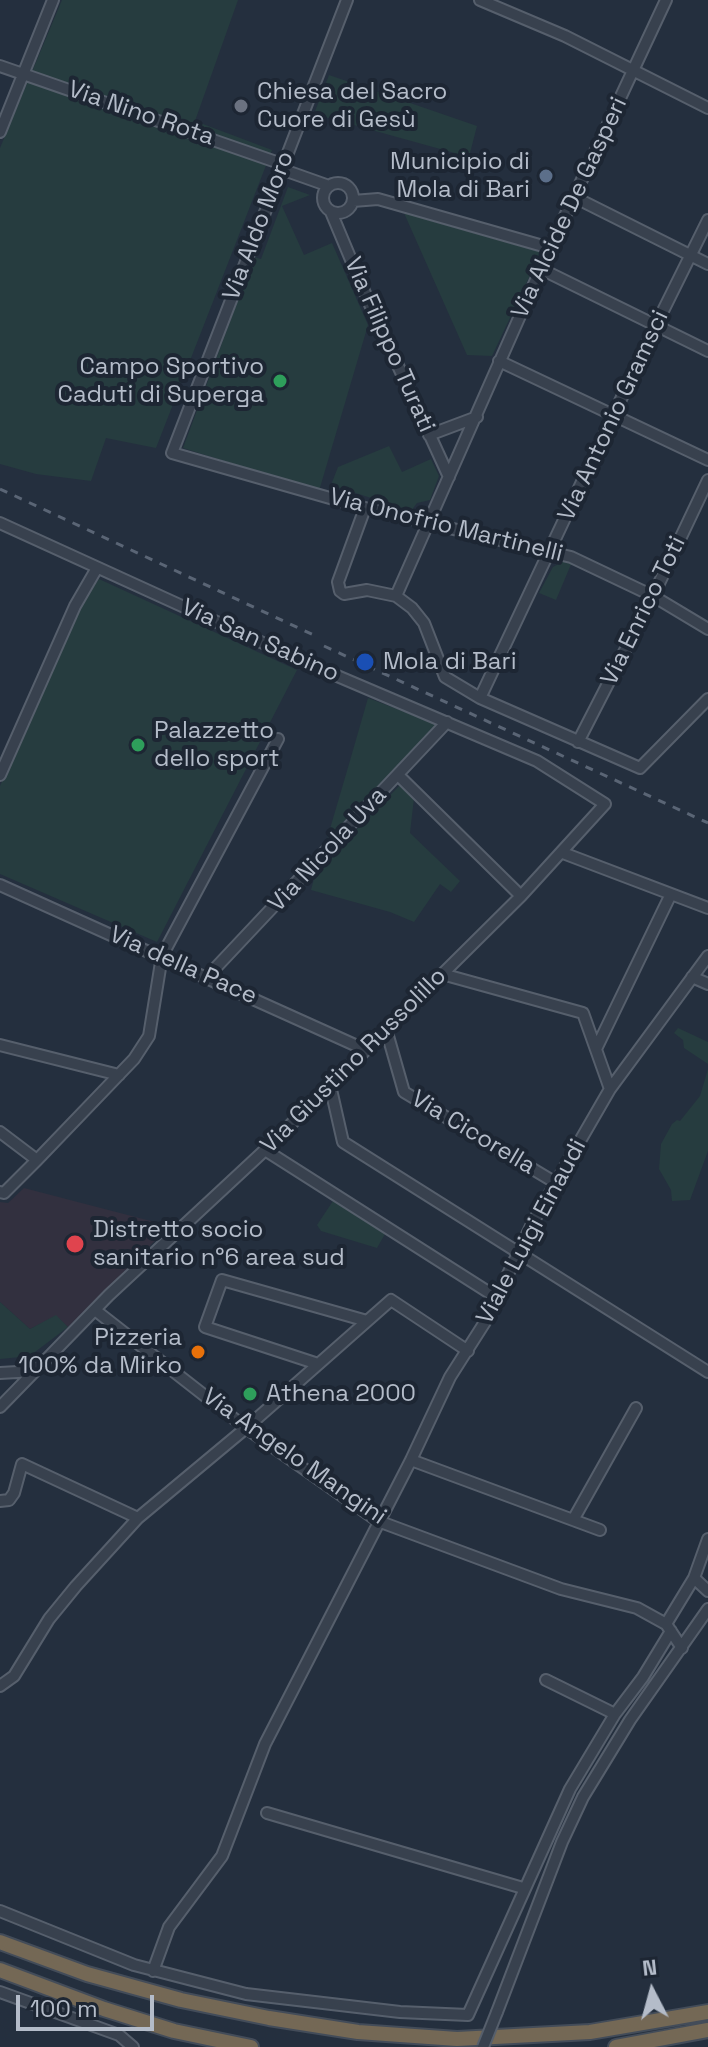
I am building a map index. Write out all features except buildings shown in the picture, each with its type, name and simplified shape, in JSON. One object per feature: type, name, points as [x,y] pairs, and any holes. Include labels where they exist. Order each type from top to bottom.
[{"type":"highway","points":[[0,1942],[87,1974],[181,2000],[358,2032],[457,2039],[590,2032],[708,2012]]},
{"type":"highway","points":[[0,1970],[92,2005],[174,2031],[251,2047]]},
{"type":"highway","points":[[616,2047],[708,2030]]},
{"type":"street","points":[[0,132],[53,0]]},
{"type":"street","name":"Via Aldo Moro","points":[[172,453],[347,0]]},
{"type":"street","points":[[480,0],[635,69],[708,108]]},
{"type":"street","name":"Via Alcide De Gasperi","points":[[396,596],[550,248],[666,0]]},
{"type":"street","name":"Via Nino Rota","points":[[0,66],[327,188]]},
{"type":"street","points":[[338,183],[347,186],[353,194],[353,201],[346,211],[331,212],[324,204],[327,188],[338,183]]},
{"type":"street","points":[[574,197],[708,264]]},
{"type":"street","points":[[353,201],[378,199],[550,248]]},
{"type":"street","name":"Via Filippo Turati","points":[[331,212],[449,477]]},
{"type":"street","name":"Via Antonio Gramsci","points":[[480,698],[708,220]]},
{"type":"street","points":[[541,269],[708,351]]},
{"type":"street","points":[[499,361],[708,460]]},
{"type":"street","points":[[429,435],[477,417]]},
{"type":"street","name":"Via Onofrio Martinelli","points":[[172,453],[365,508],[571,557],[705,622]]},
{"type":"street","name":"Via Enrico Toti","points":[[578,742],[708,480]]},
{"type":"street","points":[[365,508],[338,582],[340,591],[344,594],[367,590],[396,596],[412,608],[424,623],[445,677],[480,698],[640,768],[708,699]]},
{"type":"street","name":"Via San Sabino","points":[[0,523],[309,664],[537,761],[605,804]]},
{"type":"street","points":[[0,775],[75,606],[97,568]]},
{"type":"street","name":"Via Nicola Uva","points":[[207,977],[447,722]]},
{"type":"street","points":[[2,1192],[119,1075],[149,1036],[162,956],[278,739]]},
{"type":"street","points":[[398,775],[521,896]]},
{"type":"street","name":"Via Giustino Russolillo","points":[[0,1407],[95,1310],[265,1150],[521,896],[605,804]]},
{"type":"street","points":[[563,853],[708,908]]},
{"type":"street","name":"Via della Pace","points":[[0,885],[366,1050]]},
{"type":"street","points":[[596,1049],[671,894]]},
{"type":"street","name":"Viale Luigi Einaudi","points":[[153,1971],[169,1927],[222,1856],[265,1744],[411,1460],[450,1377],[468,1351],[518,1252],[610,1089],[708,956]]},
{"type":"street","points":[[442,974],[583,1013],[610,1089]]},
{"type":"street","points":[[692,977],[708,984]]},
{"type":"street","name":"Via Cicorella","points":[[386,1029],[404,1092],[556,1183]]},
{"type":"street","points":[[0,1045],[119,1075]]},
{"type":"street","points":[[330,1085],[343,1142],[708,1372]]},
{"type":"street","points":[[0,1132],[37,1160]]},
{"type":"street","points":[[265,1150],[496,1297]]},
{"type":"street","points":[[318,1364],[205,1327],[222,1280],[367,1321]]},
{"type":"street","points":[[0,1686],[14,1676],[49,1619],[76,1586],[138,1518],[391,1300],[468,1351]]},
{"type":"street","name":"Via Angelo Mangini","points":[[95,1310],[246,1428],[378,1521],[561,1589],[637,1608],[668,1628]]},
{"type":"street","points":[[0,1373],[35,1371]]},
{"type":"street","points":[[573,1520],[636,1408]]},
{"type":"street","points":[[411,1460],[600,1530]]},
{"type":"street","points":[[0,1501],[9,1500],[14,1493],[22,1464],[138,1518]]},
{"type":"street","points":[[0,1911],[72,1942],[153,1971],[246,1994],[301,2003],[468,2015],[570,1789],[615,1714],[643,1677],[694,1578],[708,1539]]},
{"type":"street","points":[[694,1578],[708,1591]]},
{"type":"street","points":[[483,2047],[562,1842],[583,1797],[630,1720],[708,1609]]},
{"type":"street","points":[[668,1628],[682,1648]]},
{"type":"street","points":[[546,1680],[615,1714]]},
{"type":"street","points":[[267,1813],[523,1888]]},
{"type":"street","points":[[0,1992],[119,2035],[133,2047]]},
{"type":"shaded area","name":"Distretto socio sanitario n°6 area sud","points":[[24,1188],[170,1226],[68,1327],[56,1316],[30,1329],[0,1302],[0,1202],[8,1203]]},
{"type":"green space","points":[[62,0],[238,0],[195,121],[272,150],[156,448],[106,438],[91,481],[36,474],[0,464],[0,148]]},
{"type":"green space","points":[[329,75],[477,126],[469,157],[314,114]]},
{"type":"green space","name":"Campo Sportivo Caduti di Superga","points":[[288,187],[310,195],[282,206],[304,255],[332,243],[368,325],[319,491],[183,448],[254,257],[261,259]]},
{"type":"green space","points":[[404,213],[541,252],[492,356],[467,355]]},
{"type":"green space","points":[[389,446],[402,472],[431,459],[439,476],[430,500],[417,503],[411,511],[331,485],[338,467]]},
{"type":"green space","points":[[564,561],[572,562],[556,600],[539,593],[553,567]]},
{"type":"green space","name":"Palazzetto dello sport","points":[[99,579],[297,670],[157,942],[0,874],[0,786],[86,596]]},
{"type":"green space","points":[[368,698],[437,724],[327,839],[349,764]]},
{"type":"green space","points":[[401,784],[414,798],[410,833],[460,881],[451,892],[440,884],[414,922],[390,912],[311,890],[316,871]]},
{"type":"green space","points":[[678,1028],[708,1042],[708,1064],[684,1048],[683,1040],[674,1033]]},
{"type":"green space","points":[[708,1069],[708,1151],[690,1200],[672,1201],[671,1190],[659,1169],[661,1144],[672,1124],[680,1121],[700,1096]]},
{"type":"green space","points":[[333,1201],[385,1234],[377,1248],[321,1231],[317,1225]]},
{"type":"green space","points":[[0,1302],[30,1329],[56,1315],[68,1327],[35,1352],[0,1359]]},
{"type":"railway","points":[[0,489],[318,637]]},
{"type":"railway","points":[[324,646],[708,823]]},
{"type":"place","name":"Chiesa del Sacro Cuore di Gesù","points":[[241,106]]},
{"type":"place","name":"Municipio di Mola di Bari","points":[[546,176]]},
{"type":"place","name":"Campo Sportivo Caduti di Superga","points":[[280,381]]},
{"type":"place","name":"Mola di Bari","points":[[365,662]]},
{"type":"place","name":"Palazzetto dello sport","points":[[138,745]]},
{"type":"place","name":"Distretto socio sanitario n°6 area sud","points":[[75,1244]]},
{"type":"place","name":"Pizzeria 100% da Mirko","points":[[198,1352]]},
{"type":"place","name":"Athena 2000","points":[[250,1394]]}]
